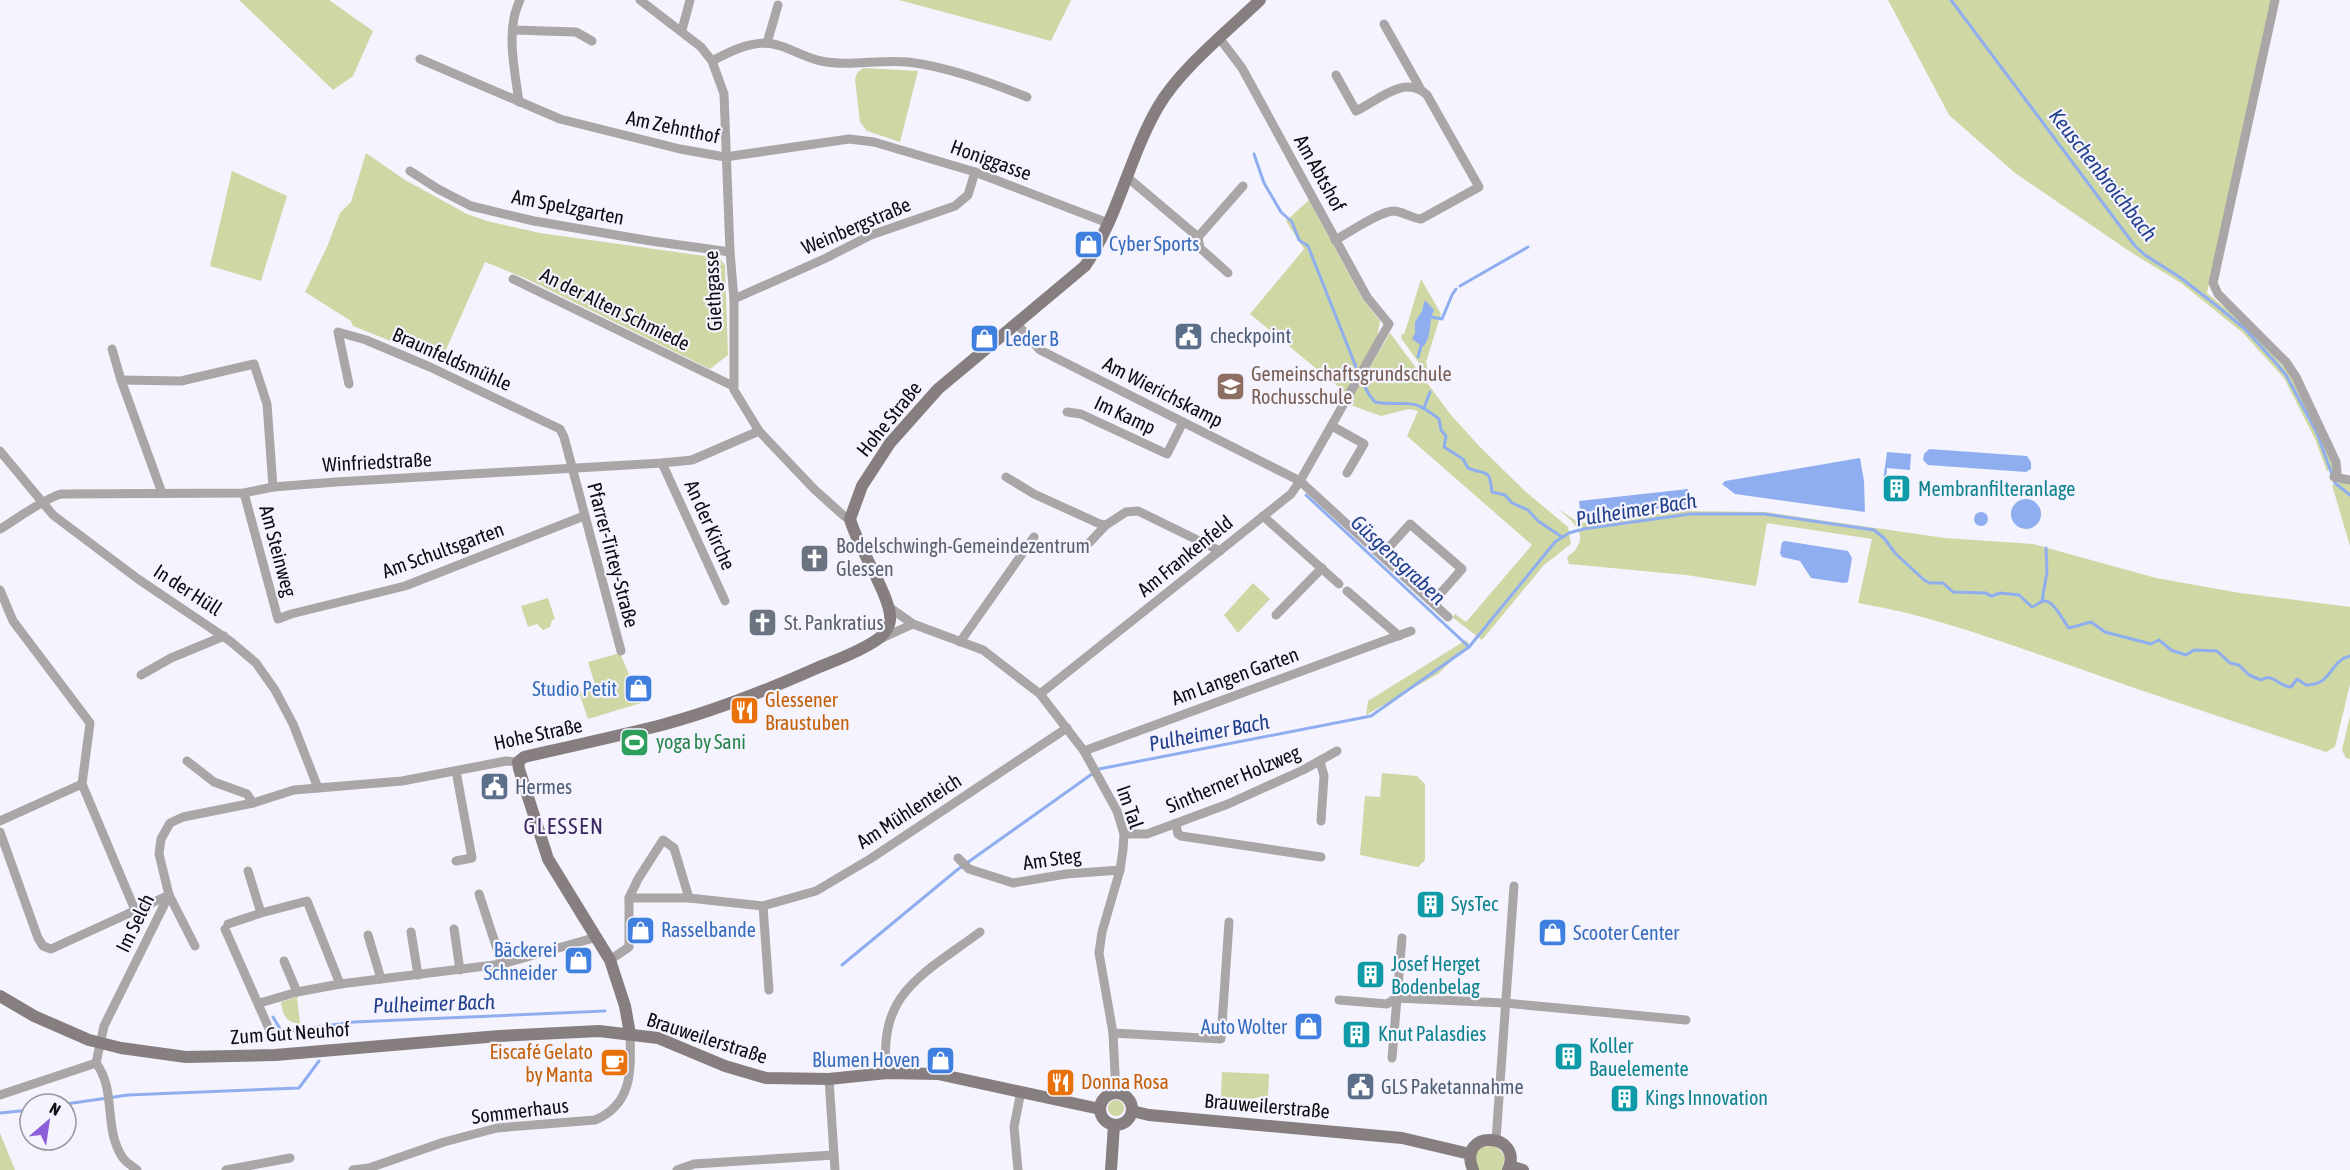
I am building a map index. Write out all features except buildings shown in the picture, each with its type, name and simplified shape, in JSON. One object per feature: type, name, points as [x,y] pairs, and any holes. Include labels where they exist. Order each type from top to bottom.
[{"type":"main road","name":"Hohe Straße","points":[[850,519],[862,486],[890,443],[938,389],[1085,266],[1108,223],[1143,134],[1159,105],[1171,88],[1260,0]]},
{"type":"main road","points":[[850,519],[889,607],[889,624],[877,640]]},
{"type":"main road","name":"Hohe Straße","points":[[518,762],[524,757],[657,726],[727,705],[808,672],[877,640]]},
{"type":"main road","name":"Brauweilerstraße","points":[[518,762],[548,859],[610,960],[625,1006],[630,1034],[658,1038],[725,1066],[766,1078],[829,1080],[887,1073],[938,1074],[1100,1109]]},
{"type":"main road","name":"Zum Gut Neuhof","points":[[0,996],[52,1025],[101,1043],[186,1057],[232,1057],[555,1031],[630,1034]]},
{"type":"main road","points":[[1116,1094],[1126,1097],[1132,1112],[1124,1123],[1114,1125],[1106,1121],[1100,1109],[1104,1100],[1116,1094]]},
{"type":"main road","name":"Brauweilerstraße","points":[[1132,1112],[1402,1138],[1470,1154]]},
{"type":"main road","points":[[1111,1170],[1114,1125]]},
{"type":"main road","points":[[1473,1170],[1470,1154],[1477,1143],[1483,1140],[1496,1140],[1508,1150],[1509,1168],[1523,1170]]},
{"type":"street","name":"Giethgasse","points":[[640,0],[682,30],[701,47],[712,61],[724,94],[727,120],[725,157],[734,299],[733,386]]},
{"type":"street","points":[[682,30],[690,0]]},
{"type":"street","points":[[2275,0],[2213,283],[2218,294],[2286,362],[2296,377],[2336,462],[2337,473],[2334,477],[2348,480]]},
{"type":"street","points":[[515,2],[514,63],[519,102]]},
{"type":"street","points":[[768,43],[778,5]]},
{"type":"street","points":[[1335,240],[1385,213],[1395,211],[1420,219],[1479,186],[1428,95],[1420,88],[1384,24]]},
{"type":"street","points":[[513,30],[576,32],[592,41]]},
{"type":"street","name":"Am Abtshof","points":[[1220,39],[1242,68],[1367,297],[1389,324]]},
{"type":"street","points":[[712,61],[750,44],[768,43],[821,61],[907,62],[924,65],[991,83],[1027,97]]},
{"type":"street","name":"Am Zehnthof","points":[[420,59],[560,119],[680,149],[725,157],[859,139]]},
{"type":"street","points":[[1336,75],[1356,111],[1399,87],[1410,85],[1420,88]]},
{"type":"street","name":"Honiggasse","points":[[859,139],[892,146],[975,172],[1108,223]]},
{"type":"street","name":"Am Spelzgarten","points":[[410,171],[471,206],[546,223],[730,252]]},
{"type":"street","name":"Weinbergstraße","points":[[734,299],[824,259],[871,235],[955,206],[968,195],[975,172]]},
{"type":"street","points":[[1127,177],[1198,237],[1200,248],[1228,273]]},
{"type":"street","points":[[1198,237],[1243,186]]},
{"type":"street","name":"An der Alten Schmiede","points":[[513,279],[733,386]]},
{"type":"street","name":"Am Wierichskamp","points":[[1017,324],[1040,350],[1300,481],[1448,617]]},
{"type":"street","name":"Am Frankenfeld","points":[[1040,694],[1291,494],[1389,324]]},
{"type":"street","name":"Braunfeldsmühle","points":[[349,384],[338,332],[366,340],[430,367],[553,424],[560,429],[564,437],[571,469]]},
{"type":"street","points":[[112,349],[162,494]]},
{"type":"street","points":[[121,380],[181,381],[254,364],[267,404],[273,487]]},
{"type":"street","points":[[733,386],[759,431],[814,489],[850,519]]},
{"type":"street","name":"Im Kamp","points":[[1067,411],[1081,414],[1167,454],[1183,422]]},
{"type":"street","points":[[1332,426],[1364,444],[1347,473]]},
{"type":"street","name":"Winfriedstraße","points":[[0,529],[49,497],[61,494],[244,492],[273,487],[662,463],[692,460],[759,431]]},
{"type":"street","name":"In der Hüll","points":[[0,451],[53,516],[103,554],[224,636],[256,663],[275,690],[293,724],[318,788]]},
{"type":"street","name":"An der Kirche","points":[[662,463],[725,601]]},
{"type":"street","name":"Pfarrer-Tirtey-Straße","points":[[571,469],[621,651]]},
{"type":"street","points":[[1006,477],[1059,506],[1106,525]]},
{"type":"street","name":"Am Steinweg","points":[[244,492],[278,619]]},
{"type":"street","points":[[1089,543],[1106,525],[1126,512],[1138,511],[1220,551]]},
{"type":"street","name":"Am Schultsgarten","points":[[278,619],[405,586],[584,516]]},
{"type":"street","points":[[1263,516],[1339,584]]},
{"type":"street","points":[[1382,555],[1410,524],[1462,569],[1433,602]]},
{"type":"street","points":[[960,642],[1034,537]]},
{"type":"street","points":[[1276,615],[1322,568]]},
{"type":"street","points":[[0,590],[13,621],[90,723],[82,784],[135,910]]},
{"type":"street","points":[[1347,591],[1399,636]]},
{"type":"street","name":"Im Tal","points":[[889,607],[913,624],[982,650],[1040,694],[1084,751],[1117,811],[1124,834],[1120,870],[1107,910],[1099,953],[1113,1033],[1116,1094]]},
{"type":"street","points":[[877,640],[913,624]]},
{"type":"street","name":"Am Langen Garten","points":[[1084,751],[1411,631]]},
{"type":"street","points":[[141,675],[171,658],[224,636]]},
{"type":"street","name":"Am Mühlenteich","points":[[629,898],[689,898],[763,906],[816,891],[870,859],[1067,728]]},
{"type":"street","name":"Sintherner Holzweg","points":[[1124,834],[1147,834],[1176,824],[1236,800],[1337,751]]},
{"type":"street","points":[[188,760],[214,782],[247,794],[253,802]]},
{"type":"street","name":"Sintherner Holzweg","points":[[1320,760],[1324,776],[1321,821]]},
{"type":"street","name":"Hohe Straße","points":[[318,788],[384,783],[506,761],[518,762]]},
{"type":"street","points":[[456,771],[472,858],[456,861]]},
{"type":"street","points":[[0,820],[82,784]]},
{"type":"street","name":"Im Selch","points":[[96,1063],[104,1026],[168,891],[159,854],[161,839],[170,823],[183,817],[253,802],[294,790],[318,788]]},
{"type":"street","points":[[1176,824],[1178,834],[1181,836],[1321,857]]},
{"type":"street","points":[[0,832],[38,938],[43,945],[51,949],[135,910],[168,891],[195,946]]},
{"type":"street","points":[[610,960],[629,947],[629,898],[638,879],[663,840],[674,848],[689,898]]},
{"type":"street","name":"Am Steg","points":[[958,858],[969,869],[1013,883],[1066,874],[1120,870]]},
{"type":"street","points":[[248,871],[261,914]]},
{"type":"street","points":[[1496,1140],[1514,886]]},
{"type":"street","points":[[479,894],[502,964]]},
{"type":"street","points":[[270,1031],[260,1003],[240,965],[227,927],[261,914],[307,901],[340,984]]},
{"type":"street","points":[[763,906],[769,990]]},
{"type":"street","points":[[1113,1033],[1221,1039],[1229,922]]},
{"type":"street","points":[[453,929],[460,970]]},
{"type":"street","points":[[411,932],[418,975]]},
{"type":"street","points":[[887,1073],[885,1058],[887,1025],[896,1002],[923,975],[980,932]]},
{"type":"street","points":[[368,935],[381,979]]},
{"type":"street","points":[[260,1003],[297,992],[340,984],[502,964],[597,937]]},
{"type":"street","points":[[1392,1058],[1402,938]]},
{"type":"street","points":[[284,961],[297,992]]},
{"type":"street","points":[[1339,1000],[1387,1004],[1396,998],[1504,1003],[1686,1020]]},
{"type":"street","name":"Sommerhaus","points":[[353,1170],[369,1169],[444,1142],[497,1128],[595,1120],[610,1114],[619,1105],[627,1087],[631,1058],[630,1034]]},
{"type":"street","points":[[0,1095],[96,1063],[104,1078],[115,1143],[123,1160],[137,1170]]},
{"type":"street","points":[[829,1080],[836,1170]]},
{"type":"street","points":[[1018,1170],[1014,1127],[1021,1091]]},
{"type":"street","points":[[677,1170],[694,1164],[834,1155]]},
{"type":"street","points":[[226,1170],[290,1158]]},
{"type":"green space","points":[[239,0],[329,0],[373,31],[353,76],[333,90]]},
{"type":"green space","points":[[899,0],[1071,0],[1051,41]]},
{"type":"green space","points":[[1888,0],[2271,0],[2207,293],[2248,327],[2290,374],[2335,468],[2327,471],[2315,439],[2284,378],[2243,333],[2181,283],[2132,253],[2015,173],[1949,115]]},
{"type":"green space","points":[[863,68],[918,71],[900,142],[867,131],[860,122],[855,79],[857,73]]},
{"type":"green space","points":[[366,153],[405,180],[467,214],[487,221],[540,233],[719,258],[725,265],[728,355],[710,369],[527,279],[485,262],[441,361],[353,326],[351,321],[305,292],[327,247],[340,213],[351,202]]},
{"type":"green space","points":[[232,171],[287,196],[261,281],[210,266]]},
{"type":"green space","points":[[1309,200],[1362,298],[1380,321],[1377,339],[1346,393],[1250,314],[1304,249],[1286,221]]},
{"type":"green space","points":[[1421,279],[1441,314],[1426,362],[1429,377],[1401,338],[1402,333],[1404,335]]},
{"type":"green space","points":[[1390,333],[1451,415],[1481,448],[1526,492],[1568,527],[1571,544],[1544,565],[1482,640],[1452,617],[1455,614],[1466,622],[1532,545],[1407,436],[1418,411],[1409,409],[1381,416],[1348,404]]},
{"type":"green space","points":[[2340,482],[2350,484],[2350,546],[2332,485]]},
{"type":"green space","points":[[1557,508],[1579,523],[1686,511],[1765,512],[1945,538],[2033,544],[2156,578],[2240,593],[2350,607],[2350,684],[2335,747],[2326,752],[1966,630],[1858,603],[1872,539],[1767,523],[1756,586],[1686,575],[1569,564],[1567,557],[1576,549],[1580,535],[1571,520]]},
{"type":"green space","points":[[1253,583],[1270,599],[1238,633],[1224,615]]},
{"type":"green space","points":[[548,598],[555,619],[552,620],[550,627],[543,630],[537,624],[528,627],[521,606]]},
{"type":"green space","points":[[1466,640],[1469,644],[1438,674],[1366,715],[1368,701]]},
{"type":"green space","points":[[620,653],[641,703],[588,719],[579,693],[596,688],[588,662]]},
{"type":"green space","points":[[2350,716],[2350,759],[2346,758],[2342,750]]},
{"type":"green space","points":[[1382,773],[1417,776],[1425,784],[1425,860],[1418,867],[1360,855],[1365,796],[1380,797]]},
{"type":"green space","points":[[297,997],[300,1024],[291,1022],[286,1017],[281,1002]]},
{"type":"green space","points":[[1222,1072],[1269,1074],[1268,1096],[1249,1099],[1221,1097]]},
{"type":"green space","points":[[1116,1100],[1122,1102],[1124,1108],[1122,1114],[1116,1116],[1110,1114],[1108,1108],[1110,1102]]},
{"type":"green space","points":[[0,1133],[15,1170],[0,1170]]},
{"type":"green space","points":[[1495,1145],[1505,1156],[1502,1170],[1478,1170],[1474,1156],[1480,1148]]},
{"type":"water","points":[[1426,301],[1434,310],[1428,338],[1423,347],[1412,339],[1415,333],[1415,322]]},
{"type":"water","points":[[1929,449],[2027,456],[2031,462],[2031,469],[2026,472],[1928,465],[1923,460],[1924,454]]},
{"type":"water","points":[[1887,452],[1911,454],[1910,470],[1887,468],[1886,481],[1883,481]]},
{"type":"water","points":[[1860,458],[1864,481],[1865,512],[1735,494],[1722,484],[1725,481]]},
{"type":"water","points":[[1688,489],[1690,505],[1581,517],[1579,501]]},
{"type":"water","points":[[2026,499],[2037,503],[2041,514],[2037,525],[2026,529],[2015,525],[2011,514],[2015,503]]},
{"type":"water","points":[[1981,512],[1986,514],[1988,519],[1986,524],[1981,526],[1976,524],[1974,519],[1976,514]]},
{"type":"water","points":[[1782,542],[1848,551],[1852,558],[1848,582],[1811,578],[1800,561],[1782,557],[1780,553]]},
{"type":"waterway","name":"Keuschenbroichbach","points":[[1951,0],[2135,246],[2181,278],[2245,329],[2286,375],[2317,433],[2335,483],[2350,495]]},
{"type":"waterway","points":[[1254,154],[1264,183],[1281,212],[1292,222],[1299,240],[1308,246],[1358,372]]},
{"type":"waterway","points":[[1460,286],[1528,247]]},
{"type":"waterway","points":[[1431,317],[1442,319],[1456,289]]},
{"type":"waterway","points":[[1418,357],[1421,346]]},
{"type":"waterway","points":[[1360,378],[1375,402],[1413,404],[1439,419],[1441,430],[1446,436],[1444,447],[1463,459],[1468,468],[1487,474],[1492,492],[1505,495],[1512,503],[1528,510],[1538,521],[1562,537]]},
{"type":"waterway","points":[[1424,408],[1430,392]]},
{"type":"waterway","name":"Güsgensgraben","points":[[1306,495],[1469,647]]},
{"type":"waterway","name":"Pulheimer Bach","points":[[842,965],[957,870],[1099,769],[1371,716],[1469,647],[1555,542],[1569,533],[1583,529],[1690,514],[1764,514],[1874,530],[1924,580],[1930,583],[1943,583],[1953,592],[1985,593],[1992,596],[2000,593],[2019,595],[2032,607],[2045,601],[2055,608],[2069,628],[2091,622],[2105,632],[2151,644],[2159,640],[2171,650],[2186,655],[2194,650],[2217,651],[2230,663],[2239,665],[2249,675],[2261,680],[2269,678],[2291,687],[2297,679],[2306,685],[2315,684],[2326,677],[2338,663],[2350,656]]},
{"type":"waterway","points":[[2042,601],[2047,572],[2046,548]]},
{"type":"waterway","name":"Pulheimer Bach","points":[[273,1017],[282,1032],[354,1022],[605,1011]]},
{"type":"waterway","name":"Pulheimer Bach","points":[[78,1102],[128,1095],[299,1088],[319,1061]]},
{"type":"waterway","name":"Pulheimer Bach","points":[[0,1113],[18,1111]]},
{"type":"place","name":"Cyber Sports","points":[[1088,244]]},
{"type":"place","name":"checkpoint","points":[[1189,336]]},
{"type":"place","name":"Leder B","points":[[984,339]]},
{"type":"place","name":"Gemeinschaftsgrundschule Rochusschule","points":[[1230,386]]},
{"type":"place","name":"Membranfilteranlage","points":[[1897,489]]},
{"type":"place","name":"Bodelschwingh-Gemeindezentrum Glessen","points":[[815,558]]},
{"type":"place","name":"St. Pankratius","points":[[763,623]]},
{"type":"place","name":"Studio Petit","points":[[638,689]]},
{"type":"place","name":"Glessener Braustuben","points":[[744,711]]},
{"type":"place","name":"yoga by Sani","points":[[635,742]]},
{"type":"place","name":"Hermes","points":[[494,787]]},
{"type":"place","name":"SysTec","points":[[1430,904]]},
{"type":"place","name":"Rasselbande","points":[[640,930]]},
{"type":"place","name":"Scooter Center","points":[[1552,933]]},
{"type":"place","name":"Bäckerei Schneider","points":[[578,961]]},
{"type":"place","name":"Josef Herget Bodenbelag","points":[[1370,975]]},
{"type":"place","name":"Auto Wolter","points":[[1308,1027]]},
{"type":"place","name":"Knut Palasdies","points":[[1357,1034]]},
{"type":"place","name":"Koller Bauelemente","points":[[1568,1057]]},
{"type":"place","name":"Blumen Hoven","points":[[941,1060]]},
{"type":"place","name":"Eiscafé Gelato by Manta","points":[[614,1063]]},
{"type":"place","name":"Donna Rosa","points":[[1060,1082]]},
{"type":"place","name":"GLS Paketannahme","points":[[1360,1087]]},
{"type":"place","name":"Kings Innovation","points":[[1624,1098]]},
{"type":"district","name":"GLESSEN","points":[[564,826]]}]
